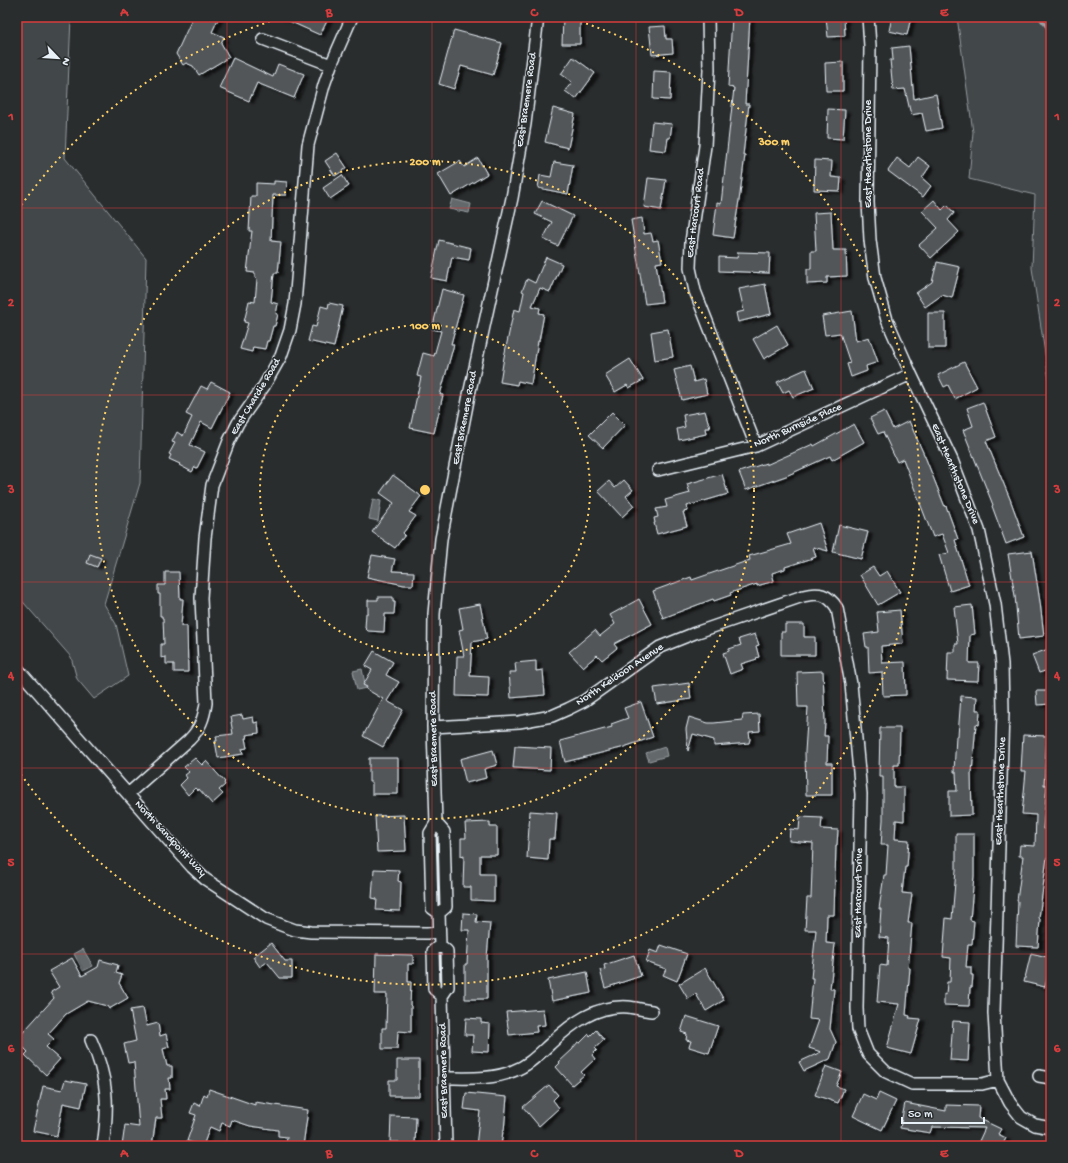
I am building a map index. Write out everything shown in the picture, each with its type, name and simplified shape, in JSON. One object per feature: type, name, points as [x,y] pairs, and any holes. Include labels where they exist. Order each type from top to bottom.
[{"type":"street","name":"East Chardie Road","points":[[128,794],[190,740],[198,729],[204,714],[206,703],[200,598],[205,538],[212,485],[229,441],[238,423],[264,386],[281,356],[290,330],[295,304],[308,145],[324,85],[352,17]]},
{"type":"street","name":"East Braemere Road","points":[[446,1146],[442,996],[448,987],[447,951],[440,945],[439,913],[432,908],[430,833],[436,823],[433,727],[434,614],[441,539],[469,395],[512,198],[525,124],[538,17]]},
{"type":"street","name":"East Harcourt Road","points":[[708,17],[709,70],[705,146],[691,242],[690,268],[695,291],[756,446]]},
{"type":"street","name":"East Hearthstone Drive","points":[[868,17],[870,46],[868,202],[870,240],[875,278],[887,320],[952,460],[979,530],[995,604],[1002,664],[1003,712],[994,1013],[998,1080],[1010,1103],[1021,1117],[1035,1125],[1051,1128]]},
{"type":"street","points":[[263,39],[331,65]]},
{"type":"street","name":"North Burnside Place","points":[[658,470],[756,446],[911,374]]},
{"type":"street","name":"North Keldoon Avenue","points":[[433,727],[519,722],[552,716],[568,710],[584,701],[660,647],[695,633],[803,596],[814,593],[825,596]]},
{"type":"street","name":"East Harcourt Drive","points":[[825,596],[832,601],[837,608],[849,676],[861,794],[857,1008],[858,1029],[868,1054],[886,1072],[912,1084],[982,1084],[998,1080]]},
{"type":"street","name":"North Sandpoint Way","points":[[17,668],[192,867],[205,879],[266,918],[295,930],[311,932],[439,932]]},
{"type":"street","points":[[444,1078],[489,1077],[514,1071],[531,1061],[567,1028],[578,1020],[596,1012],[627,1007],[652,1011]]},
{"type":"street","points":[[91,1040],[101,1065],[106,1092],[107,1119],[103,1146]]},
{"type":"street","points":[[1039,1076],[1051,1078]]},
{"type":"shaded area","points":[[17,17],[71,17],[65,158],[146,258],[140,483],[104,604],[116,624],[128,676],[94,699],[77,679],[71,657],[17,595]]},
{"type":"shaded area","points":[[957,17],[1051,17],[1051,393],[1032,268],[1035,195],[969,179],[973,132]]},
{"type":"shaded area","points":[[452,199],[471,204],[469,213],[449,209]]},
{"type":"shaded area","points":[[373,499],[381,501],[378,521],[369,519]]},
{"type":"shaded area","points":[[362,669],[366,688],[357,690],[353,671]]},
{"type":"shaded area","points":[[665,747],[667,756],[649,761],[646,753]]},
{"type":"shaded area","points":[[83,949],[93,966],[83,971],[74,954]]},
{"type":"building","points":[[193,17],[219,17],[212,32],[224,37],[221,43],[229,57],[199,75],[193,66],[186,63],[183,65],[176,54]]},
{"type":"building","points":[[280,17],[329,17],[320,35]]},
{"type":"building","points":[[563,17],[580,17],[580,44],[562,44]]},
{"type":"building","points":[[732,17],[750,17],[745,104],[749,104],[743,155],[745,155],[733,238],[713,235],[717,203],[721,204],[734,88],[728,87]]},
{"type":"building","points":[[826,17],[844,17],[845,36],[828,37]]},
{"type":"building","points":[[892,17],[911,17],[907,35],[889,31]]},
{"type":"building","points":[[665,26],[666,39],[672,39],[673,53],[652,55],[649,27]]},
{"type":"building","points":[[454,30],[502,43],[493,75],[461,66],[454,89],[439,84]]},
{"type":"building","points":[[909,46],[914,99],[936,94],[942,128],[926,131],[922,113],[911,115],[905,89],[893,90],[890,60],[893,60],[892,48]]},
{"type":"building","points":[[573,57],[595,73],[576,99],[565,91],[572,82],[561,74]]},
{"type":"building","points":[[233,58],[273,77],[278,64],[304,74],[294,98],[257,83],[249,101],[219,88]]},
{"type":"building","points":[[843,62],[843,91],[826,91],[825,63]]},
{"type":"building","points":[[654,71],[671,72],[670,100],[653,99]]},
{"type":"building","points":[[553,108],[575,114],[568,148],[545,142]]},
{"type":"building","points":[[828,109],[845,110],[843,139],[827,138]]},
{"type":"building","points":[[652,122],[672,124],[666,151],[649,149]]},
{"type":"building","points":[[337,153],[347,168],[335,176],[325,161]]},
{"type":"building","points":[[918,157],[930,166],[922,178],[931,186],[923,197],[888,171],[897,158],[910,168]]},
{"type":"building","points":[[478,158],[487,174],[451,196],[438,174],[460,161],[464,167]]},
{"type":"building","points":[[815,160],[832,161],[831,177],[841,178],[840,191],[814,190]]},
{"type":"building","points":[[554,162],[573,165],[568,194],[538,188],[540,175],[551,177]]},
{"type":"building","points":[[342,175],[349,186],[330,199],[323,188]]},
{"type":"building","points":[[648,178],[666,180],[661,210],[644,207]]},
{"type":"building","points":[[274,181],[287,182],[286,195],[273,195],[271,241],[281,242],[278,273],[274,273],[271,302],[278,304],[276,314],[278,314],[275,326],[273,326],[265,349],[253,347],[252,352],[240,349],[248,323],[244,322],[249,301],[255,302],[257,279],[255,278],[255,273],[247,272],[252,231],[249,231],[251,196],[256,196],[256,183],[274,184]]},
{"type":"building","points":[[934,200],[942,210],[947,205],[954,213],[948,220],[959,232],[931,258],[919,245],[938,228],[922,211]]},
{"type":"building","points":[[542,201],[573,216],[558,246],[543,239],[552,222],[535,214]]},
{"type":"building","points":[[831,212],[833,250],[846,250],[847,276],[827,277],[827,283],[807,284],[807,269],[811,269],[811,251],[816,251],[814,213]]},
{"type":"building","points":[[642,218],[644,234],[651,233],[653,241],[658,240],[662,262],[656,263],[662,302],[645,304],[631,220]]},
{"type":"building","points":[[439,240],[471,248],[469,260],[452,257],[447,281],[431,278]]},
{"type":"building","points":[[738,252],[770,253],[769,273],[719,271],[719,257],[737,258]]},
{"type":"building","points":[[546,257],[562,264],[550,292],[540,288],[532,306],[540,308],[539,313],[544,314],[531,384],[518,381],[517,385],[500,382],[514,309],[520,311],[524,292],[522,291],[527,279],[535,283]]},
{"type":"building","points":[[937,262],[960,267],[952,298],[942,295],[925,307],[916,293],[932,282]]},
{"type":"building","points":[[765,284],[771,314],[738,322],[736,313],[744,311],[739,289]]},
{"type":"building","points":[[442,289],[464,295],[451,344],[454,344],[440,395],[443,395],[434,433],[410,428],[421,377],[417,376],[423,353],[434,356],[441,331],[432,329]]},
{"type":"building","points":[[329,303],[343,306],[334,347],[308,341],[312,326],[316,327],[321,306],[328,308]]},
{"type":"building","points":[[852,311],[856,341],[869,337],[878,362],[866,366],[867,371],[851,377],[847,364],[850,363],[840,333],[825,335],[822,316]]},
{"type":"building","points":[[928,313],[945,313],[945,348],[928,348]]},
{"type":"building","points":[[777,325],[788,345],[764,359],[753,339]]},
{"type":"building","points":[[668,329],[673,357],[655,360],[651,332]]},
{"type":"building","points":[[630,359],[643,380],[629,388],[627,385],[615,392],[605,375]]},
{"type":"building","points":[[964,362],[977,387],[955,399],[948,385],[944,387],[938,375]]},
{"type":"building","points":[[690,366],[694,382],[704,379],[707,394],[682,400],[674,370]]},
{"type":"building","points":[[806,369],[814,388],[793,397],[789,390],[783,393],[777,382]]},
{"type":"building","points":[[211,382],[230,392],[212,428],[201,422],[190,445],[205,452],[197,468],[195,467],[192,472],[169,459],[171,455],[169,454],[175,443],[172,442],[177,432],[183,436],[192,417],[186,414],[201,386],[207,389]]},
{"type":"building","points":[[983,402],[996,437],[986,441],[1024,537],[1006,544],[992,506],[993,505],[963,430],[973,426],[967,408]]},
{"type":"building","points":[[705,411],[710,428],[705,428],[706,434],[679,440],[677,429],[685,427],[683,415]]},
{"type":"building","points":[[884,411],[893,429],[909,421],[945,507],[946,506],[958,539],[955,540],[969,585],[950,591],[939,555],[949,553],[942,534],[933,537],[903,459],[897,462],[883,432],[878,434],[870,418]]},
{"type":"building","points":[[612,412],[625,425],[603,448],[589,435]]},
{"type":"building","points":[[854,424],[864,442],[832,460],[830,456],[786,476],[746,490],[739,472],[766,463],[766,465],[813,444],[814,446]]},
{"type":"building","points":[[722,474],[728,494],[687,506],[688,511],[683,512],[687,526],[657,534],[654,523],[654,518],[658,517],[656,509],[667,507],[665,500],[690,493],[687,484]]},
{"type":"building","points":[[393,475],[421,496],[409,512],[416,516],[403,533],[405,535],[395,548],[372,532],[394,503],[380,493]]},
{"type":"building","points":[[624,480],[633,490],[626,496],[634,506],[622,517],[598,491],[609,481],[615,488]]},
{"type":"building","points":[[819,523],[828,551],[813,547],[816,557],[772,573],[774,581],[757,586],[757,584],[730,593],[731,595],[714,601],[713,599],[663,618],[653,591],[691,577],[692,580],[750,560],[749,556],[791,544],[787,534]]},
{"type":"building","points":[[839,525],[868,532],[861,559],[833,552]]},
{"type":"building","points":[[1032,551],[1044,636],[1019,639],[1015,596],[1008,554]]},
{"type":"building","points":[[90,554],[101,558],[97,567],[87,563]]},
{"type":"building","points":[[372,555],[395,559],[392,571],[414,572],[413,585],[404,585],[367,577]]},
{"type":"building","points":[[873,567],[879,576],[887,571],[900,592],[878,605],[860,575]]},
{"type":"building","points":[[165,572],[179,572],[180,599],[183,599],[181,626],[187,626],[188,672],[174,672],[174,664],[166,664],[166,657],[161,658],[161,644],[164,644],[163,618],[160,616],[160,594],[158,594],[158,585],[165,585]]},
{"type":"building","points":[[378,597],[393,597],[393,602],[395,602],[394,614],[385,614],[384,632],[368,631],[365,628],[366,613],[368,613],[368,600],[378,600]]},
{"type":"building","points":[[639,599],[652,624],[614,644],[617,648],[602,660],[597,655],[583,667],[569,652],[595,630],[600,636],[615,624],[610,615]]},
{"type":"building","points":[[480,604],[487,639],[472,642],[470,676],[489,677],[488,697],[456,696],[457,656],[464,656],[459,630],[463,629],[459,608]]},
{"type":"building","points":[[972,605],[975,634],[970,635],[969,663],[979,663],[978,681],[947,680],[948,652],[955,652],[955,644],[958,644],[954,607]]},
{"type":"building","points":[[900,610],[903,644],[881,646],[882,663],[905,662],[906,695],[883,696],[882,672],[869,673],[868,647],[866,647],[864,634],[879,632],[877,612]]},
{"type":"building","points":[[785,624],[804,624],[804,637],[815,637],[815,655],[781,655],[781,632],[785,632]]},
{"type":"building","points":[[755,634],[759,645],[756,646],[759,657],[741,664],[743,669],[730,674],[723,653],[729,651],[729,649],[741,645],[739,639]]},
{"type":"building","points":[[1051,648],[1051,669],[1039,673],[1032,655]]},
{"type":"building","points":[[374,651],[393,662],[386,675],[399,682],[387,701],[403,710],[383,747],[363,736],[383,699],[366,689],[367,687],[363,685],[372,670],[365,666]]},
{"type":"building","points":[[536,661],[536,671],[543,670],[545,695],[511,698],[509,672],[516,672],[515,663]]},
{"type":"building","points":[[823,671],[824,736],[828,736],[827,763],[832,763],[832,795],[806,795],[805,752],[808,707],[798,707],[797,672]]},
{"type":"building","points":[[689,683],[691,699],[657,704],[654,688]]},
{"type":"building","points":[[1036,691],[1051,691],[1051,704],[1037,705]]},
{"type":"building","points":[[961,696],[977,697],[976,710],[980,710],[979,725],[976,724],[971,773],[972,815],[949,816],[949,791],[957,791],[956,772],[954,772],[956,736],[958,736]]},
{"type":"building","points":[[641,702],[653,737],[621,748],[565,762],[560,741],[612,727],[611,724],[628,718],[624,708]]},
{"type":"building","points":[[759,714],[760,731],[749,732],[749,743],[714,746],[714,740],[693,734],[688,751],[686,729],[689,717],[708,723],[714,723],[742,720],[743,715]]},
{"type":"building","points":[[242,715],[243,719],[253,717],[254,723],[258,722],[259,733],[246,735],[247,738],[245,738],[247,748],[242,749],[243,754],[218,758],[215,741],[217,741],[216,736],[233,734],[231,717]]},
{"type":"building","points":[[880,728],[900,728],[899,765],[894,765],[894,787],[904,787],[904,821],[896,820],[895,839],[909,840],[907,867],[905,867],[902,893],[912,894],[908,923],[912,923],[906,1015],[910,1016],[909,1018],[921,1019],[911,1054],[887,1048],[899,1004],[877,1002],[880,965],[887,966],[889,938],[879,937],[881,909],[879,909],[884,875],[886,875],[888,845],[881,845],[883,820],[883,776],[879,776]]},
{"type":"building","points":[[1023,735],[1047,736],[1044,785],[1047,785],[1043,829],[1051,829],[1051,857],[1047,857],[1039,918],[1038,947],[1016,946],[1017,901],[1023,856],[1019,856],[1020,845],[1035,846],[1036,815],[1022,814],[1026,771],[1021,771]]},
{"type":"building","points":[[515,746],[551,748],[550,770],[513,768]]},
{"type":"building","points":[[493,750],[497,765],[484,769],[486,778],[466,783],[460,759]]},
{"type":"building","points":[[195,758],[202,765],[206,761],[225,782],[225,785],[219,790],[223,794],[212,804],[199,789],[198,791],[195,788],[188,795],[180,785],[187,778],[185,775],[189,772],[184,767]]},
{"type":"building","points":[[369,758],[398,758],[398,794],[372,794],[372,782],[369,782]]},
{"type":"building","points":[[530,811],[557,813],[555,839],[549,839],[548,860],[527,858]]},
{"type":"building","points":[[404,815],[406,851],[377,852],[375,816]]},
{"type":"building","points":[[800,817],[822,818],[821,829],[838,830],[836,845],[834,915],[827,915],[826,943],[835,944],[830,989],[834,989],[830,1029],[836,1042],[830,1059],[804,1071],[799,1062],[821,1052],[809,1048],[819,1020],[809,1019],[813,978],[811,978],[816,930],[805,930],[807,898],[811,898],[813,843],[789,841],[790,829],[799,830]]},
{"type":"building","points":[[490,822],[490,827],[497,827],[497,855],[480,855],[480,874],[494,874],[494,901],[471,900],[471,887],[463,887],[464,855],[461,856],[461,838],[466,838],[465,823]]},
{"type":"building","points":[[956,834],[974,834],[974,876],[970,920],[974,921],[972,944],[968,944],[966,967],[971,967],[971,975],[973,975],[972,987],[970,987],[969,1006],[944,1005],[944,994],[946,995],[947,982],[950,982],[951,958],[943,957],[946,918],[952,919],[956,870]]},
{"type":"building","points":[[374,869],[399,870],[398,881],[401,882],[400,911],[376,910],[377,899],[372,898]]},
{"type":"building","points":[[463,913],[477,914],[476,922],[490,923],[487,957],[487,999],[465,999],[465,964],[467,964],[469,930],[462,930]]},
{"type":"building","points":[[271,943],[285,961],[292,961],[292,978],[280,978],[267,962],[260,967],[253,957]]},
{"type":"building","points":[[661,945],[687,954],[677,981],[663,975],[666,969],[646,962],[650,950],[658,953]]},
{"type":"building","points":[[1031,953],[1051,958],[1045,987],[1024,982]]},
{"type":"building","points":[[376,954],[413,955],[413,964],[408,964],[408,982],[411,982],[411,1032],[398,1031],[397,1049],[382,1049],[382,1028],[386,1028],[387,994],[375,994]]},
{"type":"building","points":[[634,955],[641,976],[605,988],[600,970],[605,969],[604,965]]},
{"type":"building","points":[[72,958],[82,976],[98,967],[100,960],[118,965],[116,973],[122,975],[119,983],[128,998],[109,1009],[107,1006],[88,1001],[66,1014],[48,1034],[54,1039],[46,1047],[60,1059],[46,1075],[25,1055],[28,1052],[17,1041],[17,1039],[54,998],[51,992],[59,987],[49,971]]},
{"type":"building","points":[[705,968],[724,1000],[706,1011],[696,994],[688,999],[679,984]]},
{"type":"building","points":[[587,972],[591,993],[552,1001],[548,980]]},
{"type":"building","points":[[143,1008],[147,1026],[158,1023],[160,1036],[166,1034],[169,1047],[163,1049],[167,1066],[172,1066],[172,1078],[169,1078],[170,1089],[165,1089],[166,1099],[160,1099],[162,1118],[156,1118],[152,1146],[122,1146],[125,1125],[139,1127],[134,1062],[128,1063],[124,1044],[136,1041],[130,1010]]},
{"type":"building","points":[[543,1009],[545,1025],[536,1026],[537,1032],[509,1035],[506,1012]]},
{"type":"building","points":[[686,1016],[718,1026],[709,1053],[689,1047],[691,1041],[686,1040],[687,1034],[681,1032]]},
{"type":"building","points":[[466,1018],[481,1019],[481,1023],[490,1024],[489,1052],[472,1051],[473,1035],[465,1035]]},
{"type":"building","points":[[953,1021],[970,1022],[968,1061],[950,1060]]},
{"type":"building","points":[[596,1030],[604,1040],[595,1048],[597,1050],[592,1055],[595,1059],[581,1072],[584,1075],[572,1085],[556,1067],[578,1042],[580,1043],[589,1034],[590,1036]]},
{"type":"building","points":[[397,1060],[419,1060],[419,1096],[389,1096],[389,1080],[397,1080]]},
{"type":"building","points":[[826,1066],[842,1072],[836,1086],[844,1089],[838,1103],[815,1095]]},
{"type":"building","points":[[65,1080],[86,1084],[81,1107],[63,1103],[57,1136],[33,1131],[43,1086],[62,1090]]},
{"type":"building","points":[[549,1085],[558,1095],[553,1100],[559,1108],[539,1126],[523,1107]]},
{"type":"building","points":[[209,1089],[255,1105],[255,1102],[308,1110],[303,1146],[286,1146],[287,1137],[278,1136],[278,1130],[250,1126],[232,1120],[230,1126],[222,1123],[219,1131],[210,1127],[203,1146],[187,1141],[196,1115],[190,1113],[194,1103],[200,1106],[204,1094],[207,1096]]},
{"type":"building","points":[[466,1093],[507,1097],[501,1146],[476,1146],[480,1111],[464,1109]]},
{"type":"building","points":[[879,1093],[896,1101],[882,1130],[853,1116],[863,1094],[876,1100]]},
{"type":"building","points":[[905,1103],[946,1111],[946,1105],[979,1106],[978,1118],[1001,1129],[998,1134],[1006,1138],[1002,1146],[990,1146],[979,1141],[985,1128],[932,1127],[930,1133],[900,1128]]},
{"type":"building","points":[[391,1116],[416,1117],[415,1146],[399,1146],[399,1142],[390,1142]]},
{"type":"waterway","points":[[1039,17],[1051,32]]}]
